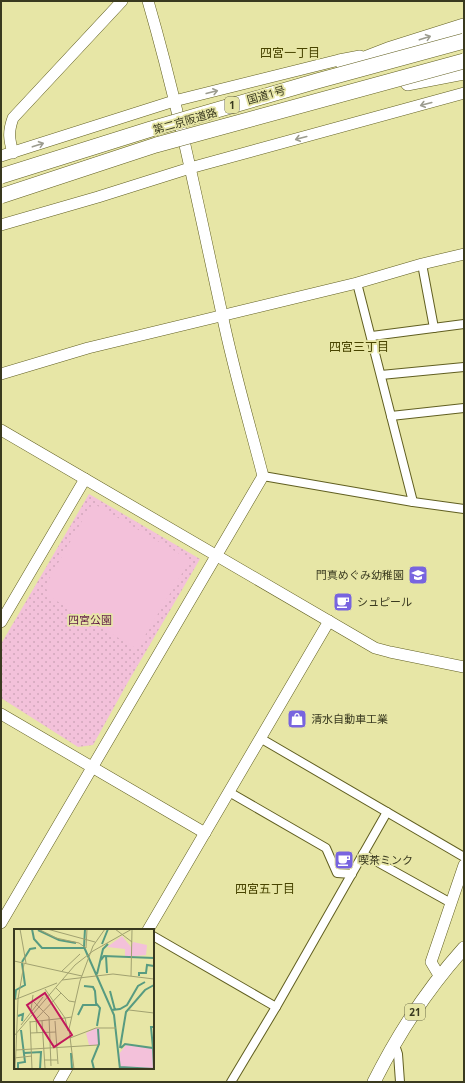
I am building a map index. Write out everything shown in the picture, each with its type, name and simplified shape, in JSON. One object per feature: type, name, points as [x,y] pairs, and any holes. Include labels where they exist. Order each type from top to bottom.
[{"type":"highway","points":[[151,129],[217,105],[356,64],[388,50],[464,26]]},
{"type":"highway","name":"国道1号","points":[[1,177],[151,129],[317,80],[464,42]]},
{"type":"highway","name":"第二京阪道路","points":[[1,177],[159,129],[464,42]]},
{"type":"highway","name":"第二京阪道路","points":[[1,197],[156,145],[464,61]]},
{"type":"highway","name":"国道1号","points":[[1,197],[157,148],[327,101],[408,83],[464,67]]},
{"type":"highway","points":[[408,83],[464,72]]},
{"type":"main road","name":"21","points":[[374,1082],[410,1019],[440,977],[464,948]]},
{"type":"street","points":[[13,153],[9,130],[13,118],[122,1]]},
{"type":"street","points":[[1,923],[263,476],[222,316],[190,168],[148,1]]},
{"type":"street","points":[[1,156],[174,101],[338,60],[388,50]]},
{"type":"street","points":[[1,225],[190,168],[464,94]]},
{"type":"street","points":[[1,374],[88,348],[357,283],[422,264],[464,254]]},
{"type":"street","points":[[422,264],[434,328]]},
{"type":"street","points":[[357,283],[372,336],[413,502]]},
{"type":"street","points":[[372,336],[464,324]]},
{"type":"street","points":[[381,375],[464,367]]},
{"type":"street","points":[[392,416],[464,408]]},
{"type":"street","points":[[1,430],[375,648],[464,667]]},
{"type":"street","points":[[263,476],[413,502],[464,509]]},
{"type":"street","points":[[1,622],[85,479]]},
{"type":"street","points":[[149,929],[329,621]]},
{"type":"street","points":[[1,714],[205,832]]},
{"type":"street","points":[[260,738],[464,857]]},
{"type":"street","points":[[229,792],[326,848],[337,873],[352,874]]},
{"type":"street","points":[[231,1082],[276,1007],[387,812]]},
{"type":"street","points":[[363,854],[451,903]]},
{"type":"street","points":[[440,977],[431,962],[464,865]]},
{"type":"street","points":[[154,937],[276,1007]]},
{"type":"street","points":[[394,1045],[398,1054],[400,1082]]},
{"type":"street","points":[[59,1082],[66,1069]]},
{"type":"green space","name":"四宮公園","points":[[89,494],[200,559],[93,745],[78,747],[1,698],[1,644]]},
{"type":"green space","points":[[96,505],[190,560],[137,649],[50,597],[45,586],[90,507]]},
{"type":"place","name":"門真めぐみ幼稚園","points":[[418,575]]},
{"type":"place","name":"シュピール","points":[[343,602]]},
{"type":"place","name":"清水自動車工業","points":[[297,719]]},
{"type":"place","name":"喫茶ミンク","points":[[344,860]]},
{"type":"district","name":"四宮一丁目","points":[[290,53]]},
{"type":"district","name":"四宮三丁目","points":[[359,347]]},
{"type":"district","name":"四宮五丁目","points":[[265,889]]}]
